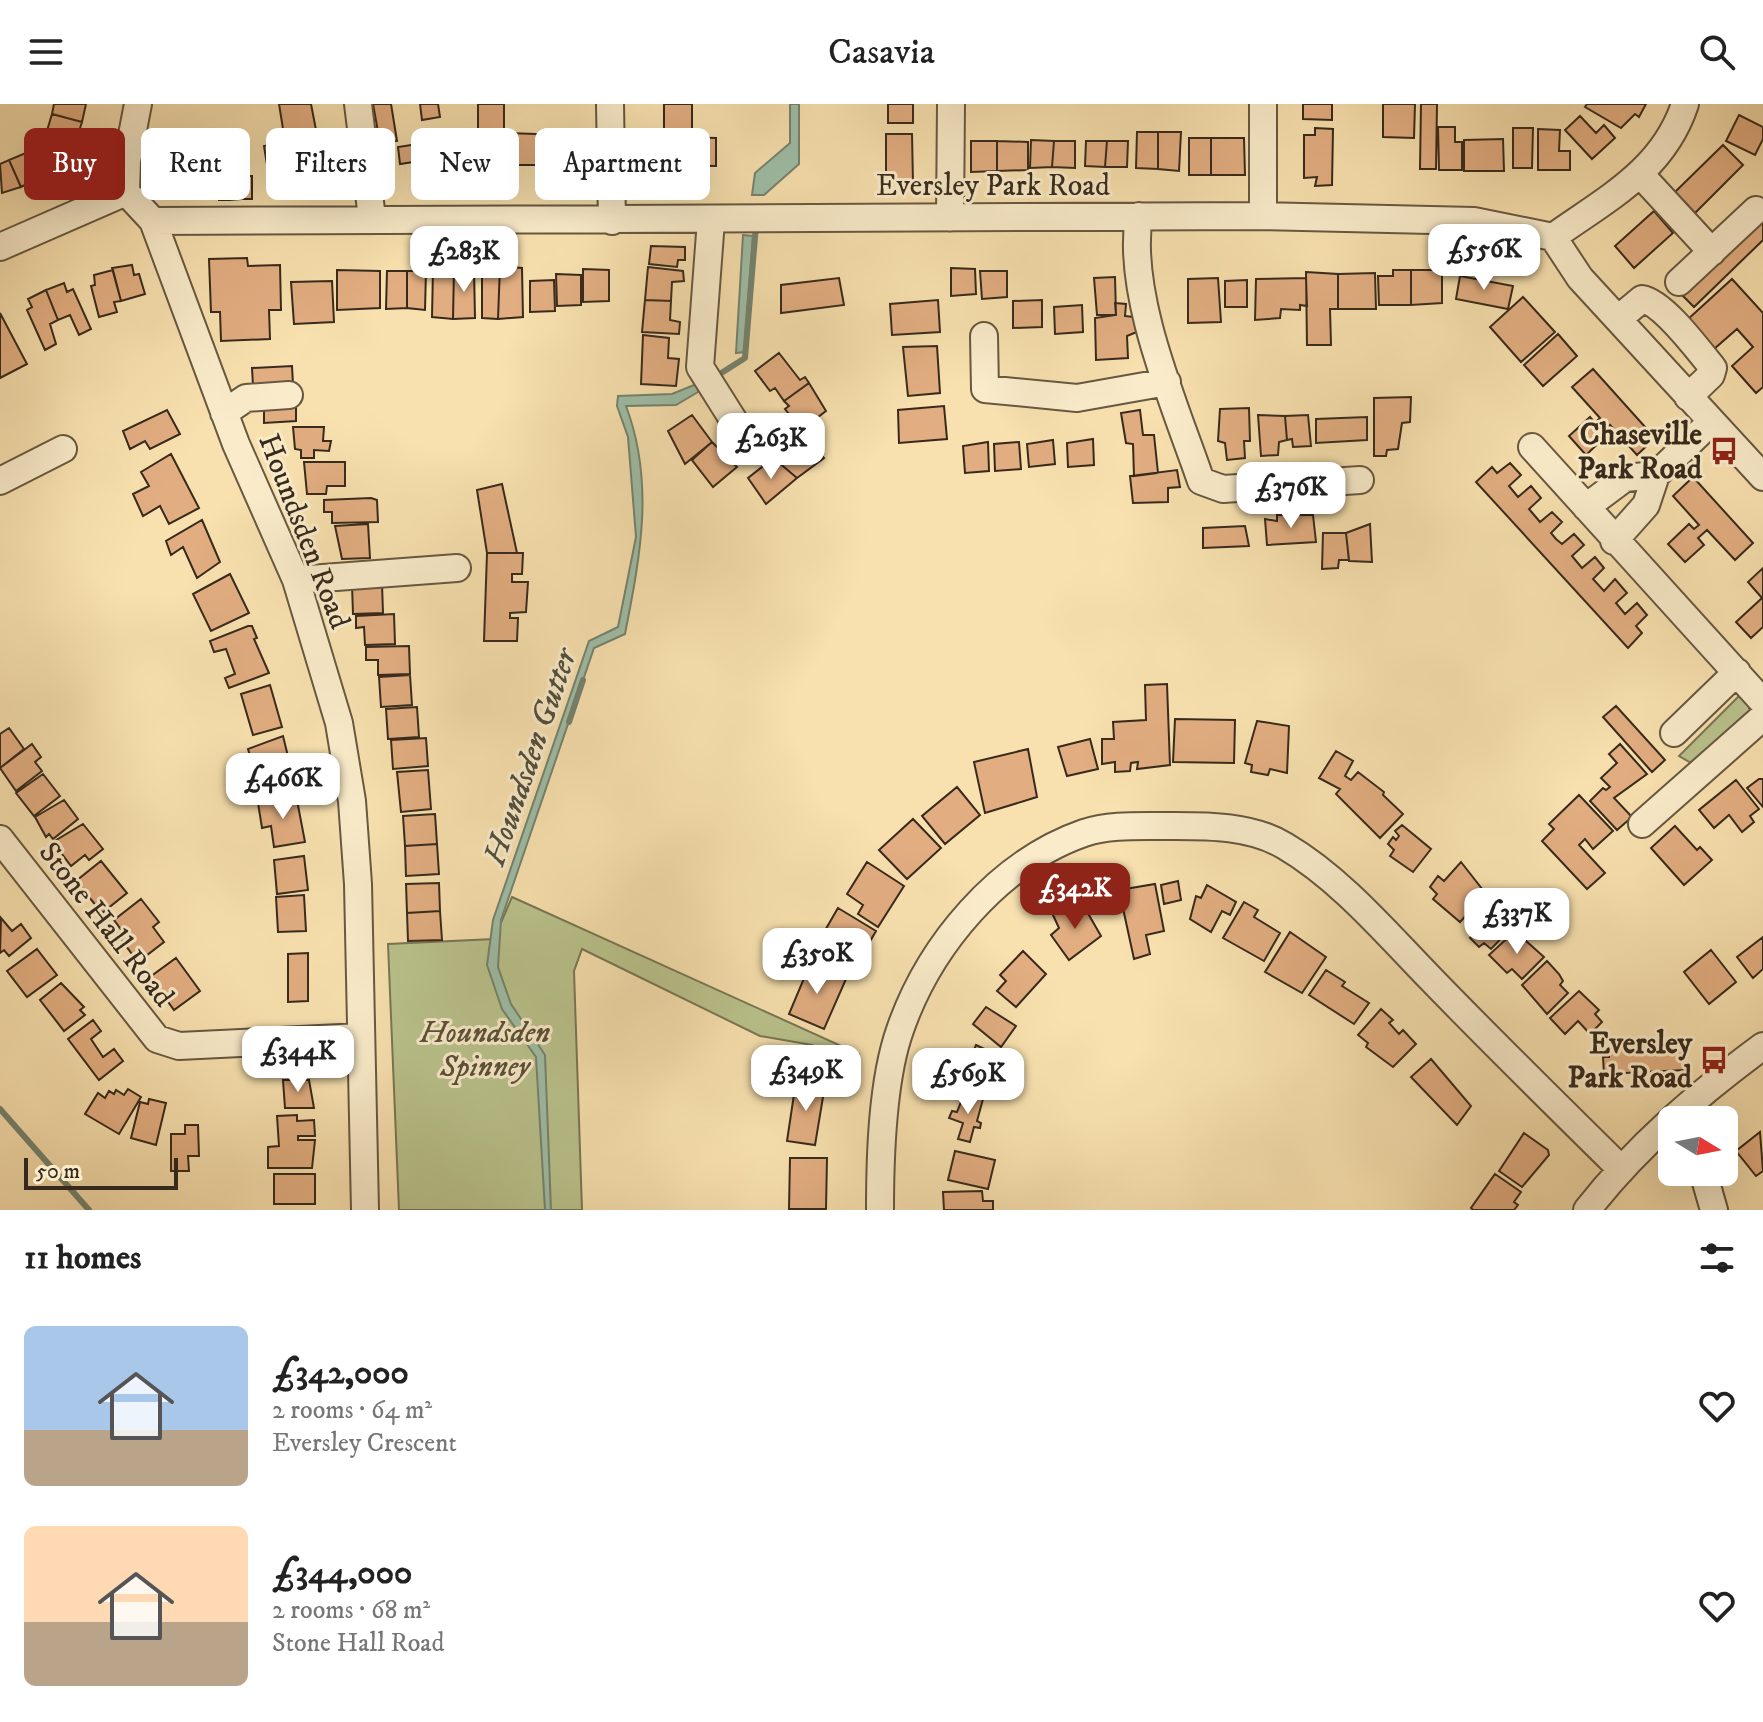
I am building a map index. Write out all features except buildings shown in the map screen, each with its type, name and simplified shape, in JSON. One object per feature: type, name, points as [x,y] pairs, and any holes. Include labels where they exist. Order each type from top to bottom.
[{"type":"street","points":[[138,104],[127,161],[126,192],[153,221]]},
{"type":"street","points":[[358,104],[372,218]]},
{"type":"street","points":[[610,104],[612,221]]},
{"type":"street","points":[[950,218],[951,104]]},
{"type":"street","points":[[1263,104],[1263,216]]},
{"type":"street","points":[[1685,104],[1656,159],[1621,193],[1553,237],[1580,278],[1763,477]]},
{"type":"street","points":[[1640,174],[1712,252]]},
{"type":"street","points":[[0,247],[126,192]]},
{"type":"street","points":[[1679,282],[1756,210]]},
{"type":"street","points":[[1139,216],[1136,245],[1140,285],[1167,382],[1201,481],[1223,489],[1360,480]]},
{"type":"street","name":"Eversley Park Road","points":[[153,221],[1263,216],[1474,221],[1553,237]]},
{"type":"street","points":[[711,220],[700,367],[744,437]]},
{"type":"street","name":"Houndsden Road","points":[[153,221],[224,413],[296,580],[339,723],[352,801],[358,884],[365,1210]]},
{"type":"street","points":[[1618,319],[1642,299],[1651,300],[1687,337],[1713,368],[1711,375],[1688,397]]},
{"type":"street","points":[[984,336],[985,389],[1077,398],[1167,382]]},
{"type":"street","points":[[224,413],[246,398],[289,395]]},
{"type":"street","points":[[1614,541],[1646,505],[1656,475],[1711,422]]},
{"type":"street","points":[[1532,447],[1763,702]]},
{"type":"street","points":[[0,481],[63,449]]},
{"type":"street","points":[[1586,507],[1625,478],[1656,475]]},
{"type":"street","points":[[296,580],[457,568]]},
{"type":"street","points":[[1674,733],[1737,672]]},
{"type":"street","points":[[1642,824],[1763,717]]},
{"type":"street","points":[[880,1210],[889,1079],[899,1032],[916,992],[939,951],[1006,876],[1048,847],[1086,832],[1115,827],[1201,826],[1250,831],[1284,845],[1373,920],[1620,1168]]},
{"type":"street","name":"Stone Hall Road","points":[[0,839],[157,1039],[179,1046],[360,1037]]},
{"type":"street","points":[[1694,1106],[1763,1046]]},
{"type":"street","points":[[1587,1210],[1620,1168],[1658,1137]]},
{"type":"street","points":[[1707,1186],[1714,1210]]},
{"type":"green space","points":[[1741,694],[1747,700],[1750,712],[1693,764],[1679,756]]},
{"type":"green space","name":"Houndsden Spinney","points":[[512,897],[859,1054],[856,1070],[812,1045],[760,1036],[582,949],[574,971],[582,1210],[399,1210],[388,944],[494,939]]},
{"type":"shaded area","points":[[790,104],[799,104],[799,164],[764,195],[752,195],[755,173],[790,143]]},
{"type":"shaded area","points":[[743,235],[753,236],[744,352],[736,353]]},
{"type":"shaded area","points":[[699,383],[703,389],[676,405],[626,406],[640,463],[642,520],[636,577],[625,634],[594,648],[501,920],[498,967],[511,1004],[545,1055],[551,1210],[545,1210],[536,1057],[502,1009],[487,965],[493,920],[589,641],[618,627],[636,537],[628,437],[617,406],[618,396],[672,394]]},
{"type":"waterway","name":"Houndsden Gutter","points":[[715,377],[745,358],[756,225]]},
{"type":"waterway","name":"Houndsden Gutter","points":[[569,722],[583,680]]},
{"type":"waterway","points":[[0,1109],[89,1210]]},
{"type":"place","name":"Chaseville Park Road","points":[[1724,451]]},
{"type":"place","name":"Eversley Park Road","points":[[1714,1060]]}]
